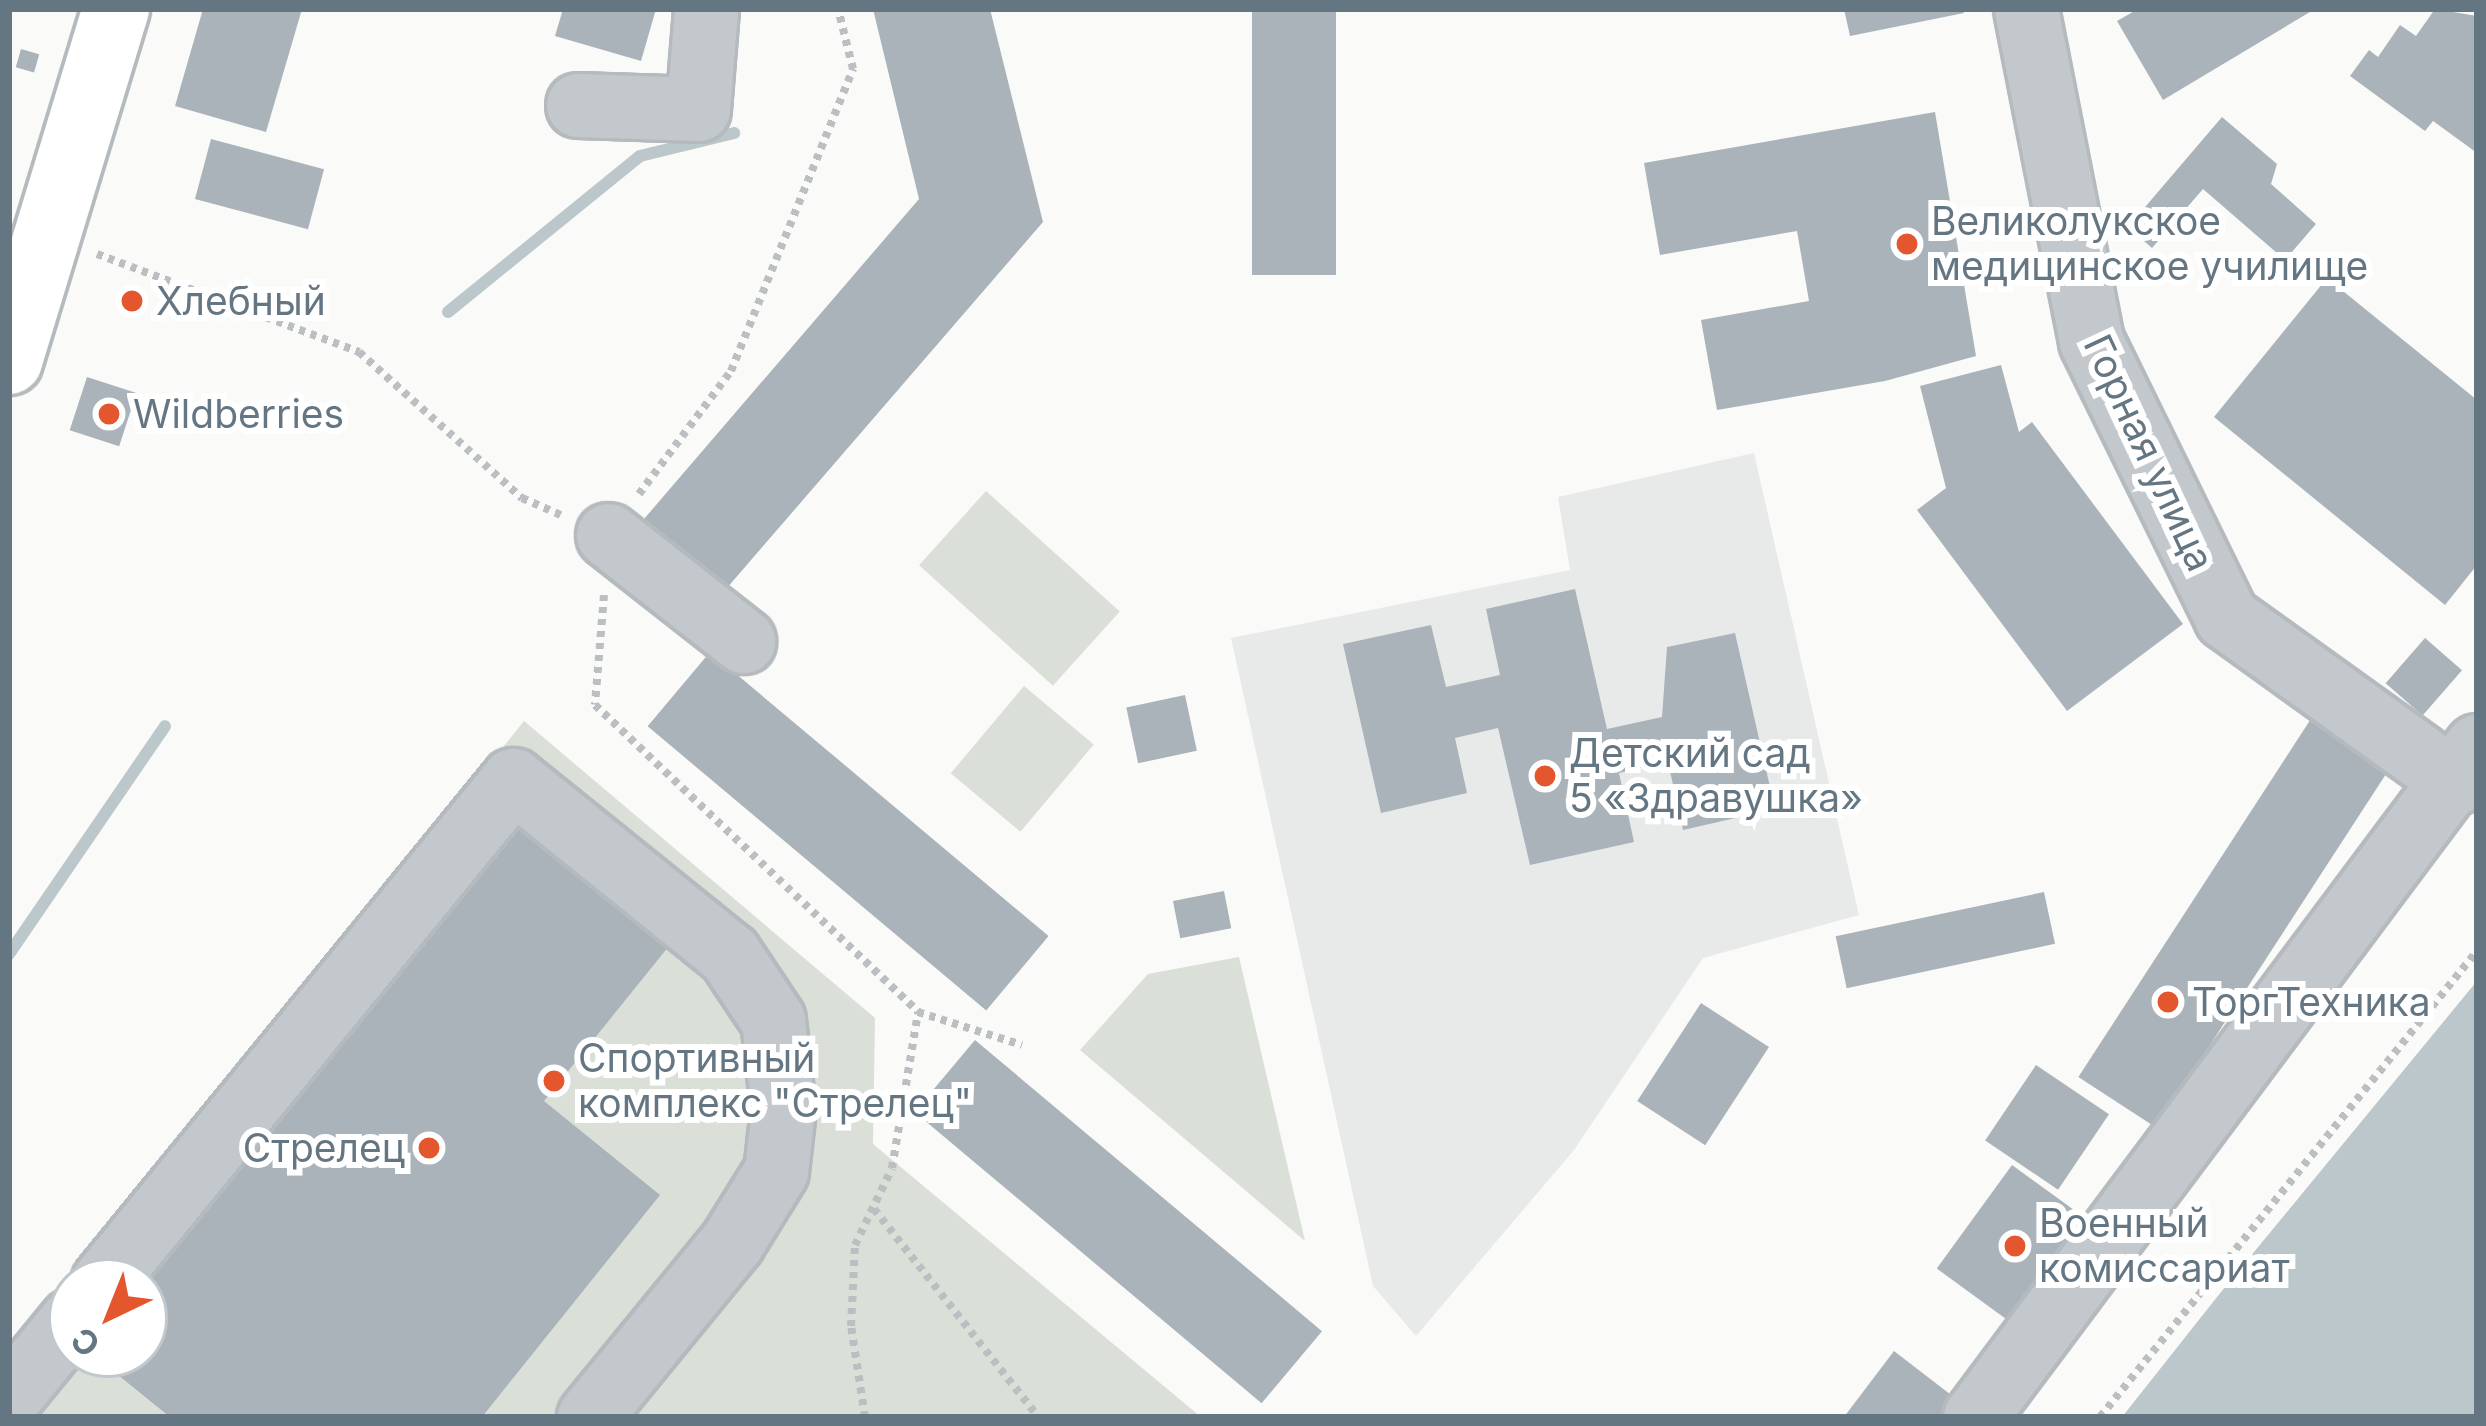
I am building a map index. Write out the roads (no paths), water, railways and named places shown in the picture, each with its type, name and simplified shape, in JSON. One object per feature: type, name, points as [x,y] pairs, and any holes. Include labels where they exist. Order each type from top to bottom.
[{"type":"main road","points":[[9,361],[116,9]]},
{"type":"street","points":[[578,105],[698,109],[706,9]]},
{"type":"street","name":"Горная улица","points":[[2026,9],[2091,340],[2226,617],[2467,764]]},
{"type":"street","points":[[608,535],[743,641]]},
{"type":"street","points":[[1976,1417],[2467,764]]},
{"type":"street","points":[[123,1258],[514,781],[729,954],[772,1020],[778,1065],[776,1171],[732,1241],[589,1417]]},
{"type":"street","points":[[9,1397],[48,1349]]},
{"type":"street","points":[[9,1408],[20,1417]]},
{"type":"waterway","points":[[448,312],[640,156],[734,133]]},
{"type":"waterway","points":[[9,954],[165,726]]},
{"type":"place","name":"Великолукское медицинское училище","points":[[1907,244]]},
{"type":"place","name":"Хлебный","points":[[132,301]]},
{"type":"place","name":"Wildberries","points":[[109,414]]},
{"type":"place","name":"Детский сад 5 «Здравушка»","points":[[1545,776]]},
{"type":"place","name":"ТоргТехника","points":[[2168,1002]]},
{"type":"place","name":"Спортивный комплекс \"Стрелец\"","points":[[554,1081]]},
{"type":"place","name":"Стрелец","points":[[429,1148]]},
{"type":"place","name":"Военный комиссариат","points":[[2015,1246]]}]
